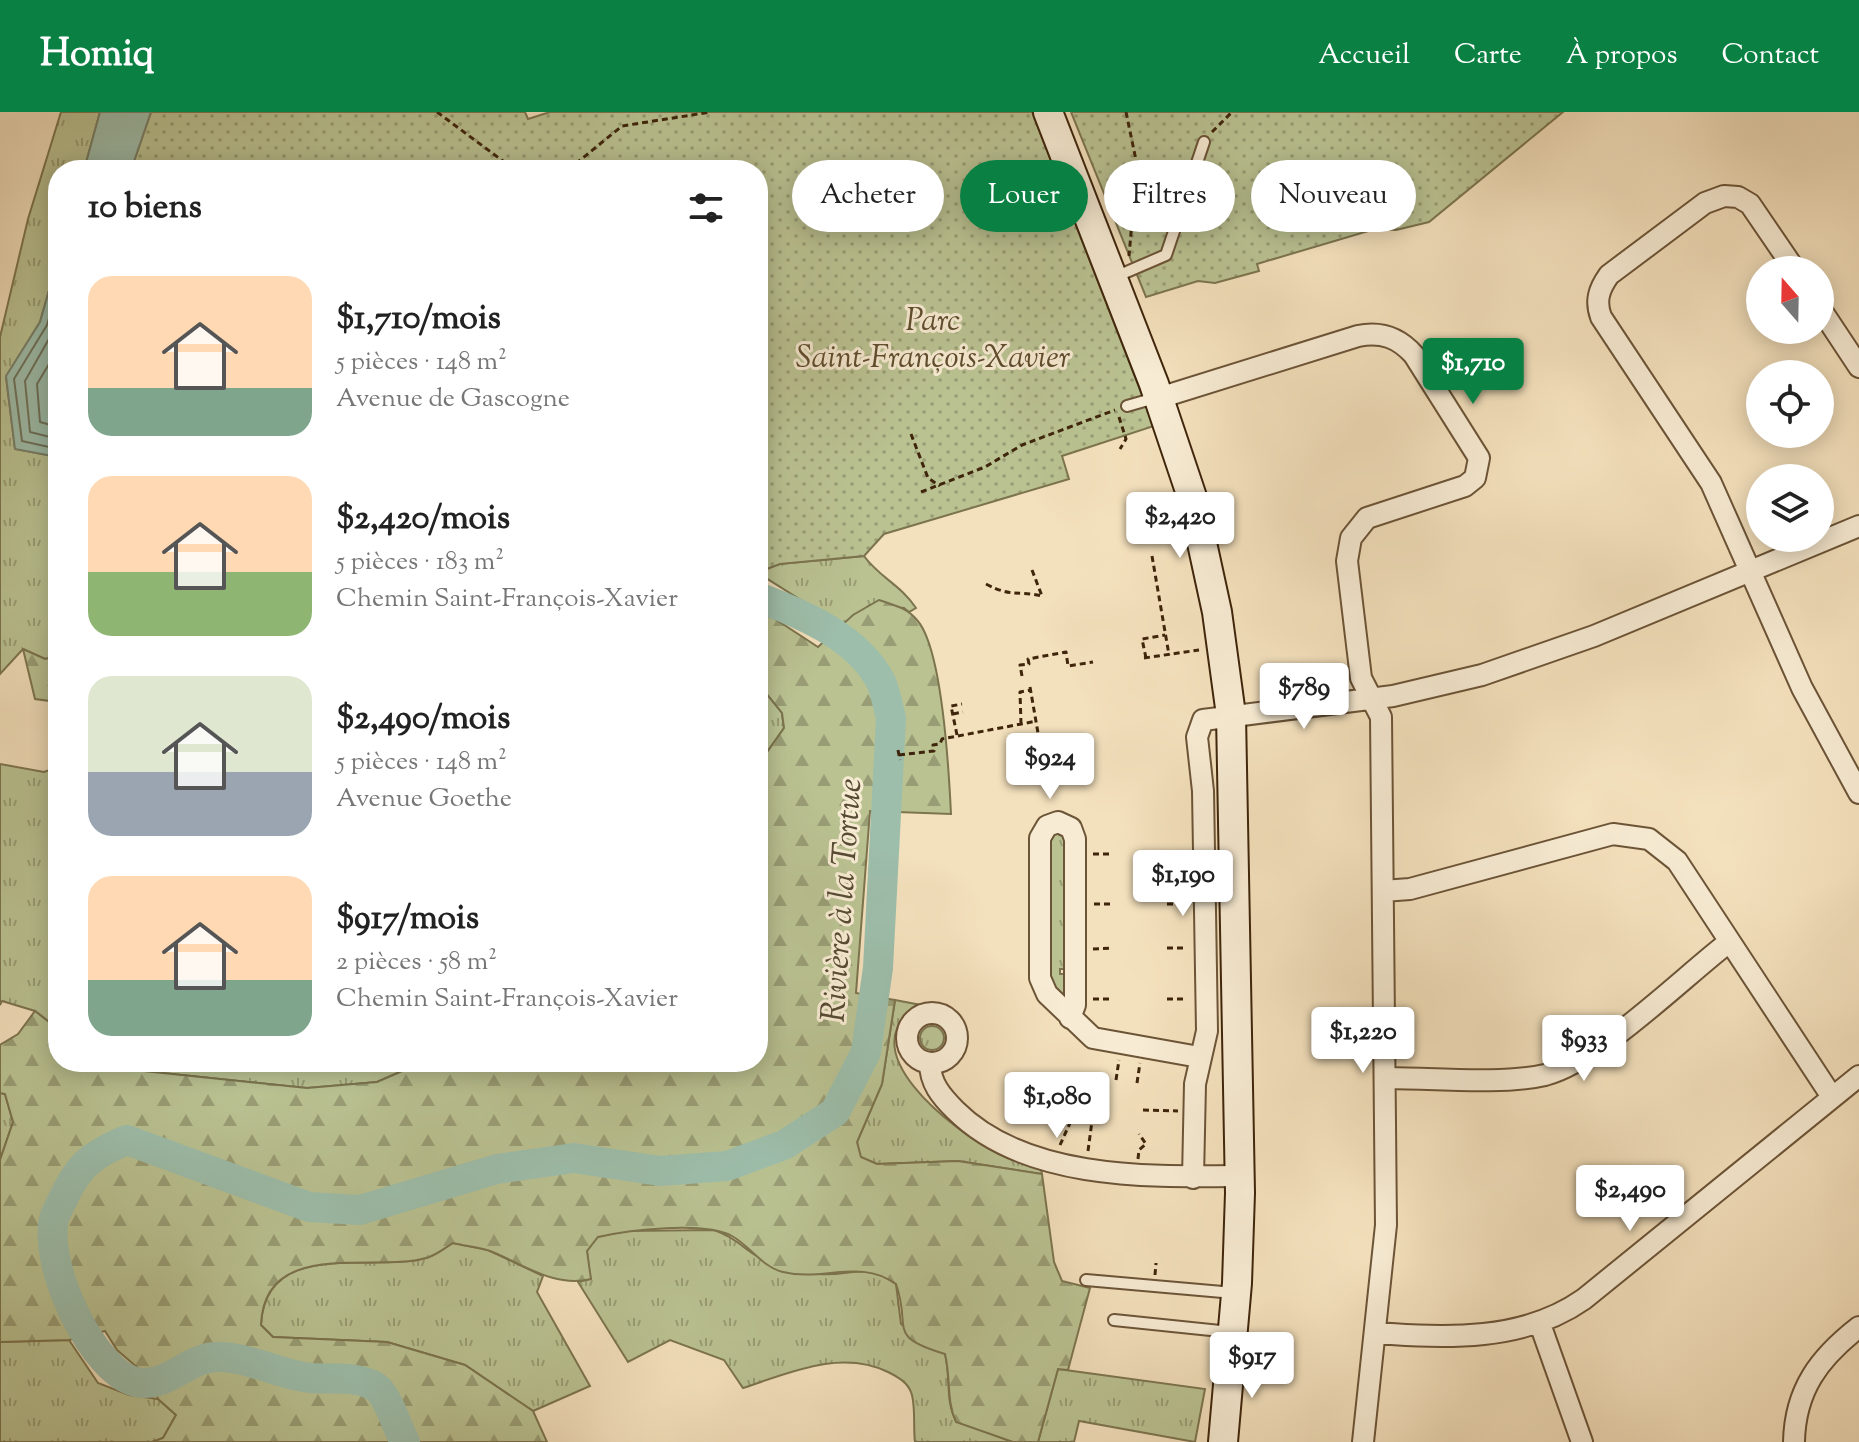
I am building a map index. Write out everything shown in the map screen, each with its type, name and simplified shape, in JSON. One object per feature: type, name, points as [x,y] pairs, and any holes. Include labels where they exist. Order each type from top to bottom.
[{"type":"street","points":[[1048,112],[1120,269],[1192,497],[1207,560],[1231,715],[1240,1176],[1236,1293],[1223,1442]]},
{"type":"street","points":[[1785,256],[1750,204],[1738,197],[1724,196],[1705,203],[1609,275],[1598,297],[1601,317],[1707,475],[1802,688],[1859,793]]},
{"type":"street","points":[[1834,329],[1859,367]]},
{"type":"street","points":[[1159,398],[1369,334],[1393,338],[1414,355],[1474,447],[1479,465],[1470,483],[1377,513],[1361,523],[1351,538],[1347,561],[1361,678],[1381,717],[1386,1234],[1363,1442]]},
{"type":"street","points":[[1193,1178],[1193,1111],[1199,1057],[1207,1031],[1203,791],[1197,737],[1203,720],[1372,699],[1430,688],[1528,660],[1859,526]]},
{"type":"street","points":[[1070,1018],[1075,1000],[1075,839],[1069,826],[1055,822],[1044,829],[1040,838],[1040,978],[1047,994],[1070,1018],[1098,1040],[1199,1057]]},
{"type":"street","points":[[1383,891],[1410,889],[1602,836],[1636,835],[1668,852],[1832,1097]]},
{"type":"street","points":[[1385,1078],[1516,1078],[1559,1070],[1593,1051],[1729,942]]},
{"type":"street","points":[[930,1063],[936,1088],[972,1125],[1012,1149],[1057,1162],[1136,1174],[1193,1178],[1240,1176]]},
{"type":"street","points":[[1375,1333],[1497,1333],[1540,1324],[1584,1299],[1859,1076]]},
{"type":"street","points":[[1540,1324],[1582,1442]]},
{"type":"street","points":[[1794,1442],[1797,1408],[1809,1378],[1830,1350],[1859,1327]]},
{"type":"street","points":[[1207,1442],[1230,1343]]},
{"type":"lane","points":[[1120,269],[1166,255],[1204,142]]},
{"type":"lane","points":[[1121,408],[1144,399],[1159,398]]},
{"type":"lane","points":[[1086,1280],[1236,1293]]},
{"type":"lane","points":[[1114,1320],[1230,1343]]},
{"type":"path","points":[[437,112],[502,160]]},
{"type":"path","points":[[580,160],[622,126],[711,112]]},
{"type":"path","points":[[1120,269],[1137,165],[1126,112]]},
{"type":"path","points":[[1204,142],[1232,112]]},
{"type":"path","points":[[921,492],[985,467],[1022,445],[1121,408],[1126,439],[1120,449]]},
{"type":"path","points":[[911,434],[928,478],[940,486]]},
{"type":"path","points":[[1152,556],[1169,655]]},
{"type":"path","points":[[986,584],[1006,595],[1028,592],[1042,596],[1032,570]]},
{"type":"path","points":[[1165,635],[1142,639],[1145,658],[1210,648]]},
{"type":"path","points":[[1022,676],[1020,665],[1029,664],[1028,659],[1048,652],[1066,652],[1068,666],[1093,662]]},
{"type":"path","points":[[1021,724],[1020,692],[1030,689],[1038,733]]},
{"type":"path","points":[[957,736],[951,706],[962,704]]},
{"type":"path","points":[[953,714],[963,712]]},
{"type":"path","points":[[899,755],[934,751],[933,745],[940,744],[942,739],[1037,721]]},
{"type":"path","points":[[1167,999],[1206,999]]},
{"type":"path","points":[[1057,1162],[1061,1135],[1080,1101],[1103,1105]]},
{"type":"path","points":[[1143,1110],[1193,1111]]},
{"type":"path","points":[[1086,1167],[1092,1121],[1101,1118]]},
{"type":"path","points":[[1136,1174],[1139,1150],[1146,1144],[1139,1134]]},
{"type":"path","points":[[1155,1278],[1156,1263]]},
{"type":"green space","points":[[61,112],[100,112],[87,160],[48,160],[48,294],[40,322],[6,377],[15,449],[48,455],[48,658],[23,649],[0,674],[0,337],[28,219]]},
{"type":"green space","name":"Parc Saint-François-Xavier","points":[[151,112],[525,112],[528,119],[550,112],[1032,112],[1051,160],[960,160],[960,232],[1079,232],[1154,426],[1062,456],[1069,479],[884,534],[864,556],[780,564],[768,568],[768,160],[134,160]]},
{"type":"green space","points":[[1071,112],[1563,112],[1429,222],[1416,225],[1416,160],[1251,160],[1251,232],[1365,232],[1257,264],[1259,271],[1215,283],[1198,281],[1146,297],[1120,232],[1235,232],[1235,160],[1104,160],[1104,193]]},
{"type":"green space","points":[[864,556],[916,608],[909,612],[904,608],[870,605],[842,626],[768,579],[768,569],[779,564]]},
{"type":"green space","points":[[879,600],[909,613],[926,635],[939,683],[951,814],[870,811],[856,993],[895,1000],[882,1084],[857,1142],[861,1157],[877,1164],[958,1161],[1042,1174],[1054,1262],[1062,1281],[1090,1288],[1068,1370],[1058,1369],[1038,1442],[1013,1442],[956,1422],[945,1354],[926,1348],[907,1336],[896,1284],[882,1276],[855,1271],[812,1274],[783,1272],[769,1266],[732,1236],[704,1229],[647,1230],[598,1237],[587,1251],[591,1279],[551,1278],[490,1251],[453,1243],[426,1258],[404,1262],[326,1264],[301,1269],[281,1280],[267,1297],[261,1325],[273,1337],[387,1342],[465,1365],[533,1411],[547,1442],[152,1442],[163,1438],[176,1415],[158,1399],[152,1380],[117,1350],[105,1331],[69,1340],[0,1342],[0,1160],[13,1122],[5,1094],[0,1093],[0,1045],[18,1034],[35,1011],[48,1021],[48,1072],[153,1072],[307,1088],[377,1082],[400,1072],[768,1072],[768,751],[784,728],[782,713],[768,696],[768,616],[818,647],[853,615]]},
{"type":"green space","points":[[23,649],[48,658],[48,701],[35,699]]},
{"type":"green space","points":[[768,696],[782,713],[784,728],[768,751]]},
{"type":"green space","points":[[0,764],[48,771],[48,1021],[35,1011],[2,1001],[0,1005]]},
{"type":"green space","points":[[1059,832],[1066,836],[1066,969],[1060,969],[1060,974],[1066,974],[1065,999],[1054,988],[1051,978],[1050,840],[1051,835]]},
{"type":"green space","points":[[895,1000],[921,1005],[900,1023],[894,1043],[900,1064],[914,1086],[955,1126],[995,1152],[1041,1169],[1042,1174],[958,1161],[877,1164],[860,1157],[857,1142],[882,1084]]},
{"type":"green space","points":[[927,1026],[937,1026],[944,1033],[944,1043],[937,1050],[927,1050],[920,1043],[920,1033]]},
{"type":"green space","points":[[153,1072],[400,1072],[377,1082],[307,1088]]},
{"type":"green space","points":[[0,1093],[5,1094],[13,1122],[0,1160]]},
{"type":"green space","points":[[714,1230],[773,1263],[818,1274],[875,1273],[896,1284],[901,1324],[945,1354],[950,1405],[956,1421],[1013,1442],[915,1442],[913,1397],[909,1388],[895,1376],[870,1365],[834,1363],[815,1366],[743,1388],[724,1360],[670,1340],[628,1362],[578,1282],[590,1279],[587,1251],[597,1237],[625,1231]]},
{"type":"green space","points":[[453,1243],[488,1250],[543,1276],[537,1292],[590,1386],[533,1411],[465,1365],[387,1342],[273,1337],[261,1325],[267,1297],[281,1280],[301,1269],[326,1264],[404,1262],[426,1258]]},
{"type":"green space","points":[[69,1340],[98,1383],[129,1395],[158,1399],[176,1415],[163,1438],[152,1442],[0,1442],[0,1342]]},
{"type":"green space","points":[[1058,1369],[1205,1389],[1195,1442],[1079,1421],[1074,1442],[1038,1442]]},
{"type":"water","points":[[100,112],[151,112],[134,160],[87,160]]},
{"type":"water","points":[[48,294],[48,455],[15,449],[6,376],[40,322]]},
{"type":"waterway","name":"Rivière à la Tortue","points":[[405,1442],[381,1393],[362,1381],[299,1376],[228,1357],[206,1358],[152,1382],[142,1383],[123,1376],[105,1361],[73,1311],[55,1255],[53,1230],[57,1211],[83,1167],[100,1153],[127,1140],[309,1207],[360,1210],[497,1169],[574,1158],[660,1171],[727,1166],[784,1145],[835,1112],[866,1052],[878,968],[891,718],[881,682],[858,652],[827,629],[768,601]]}]
